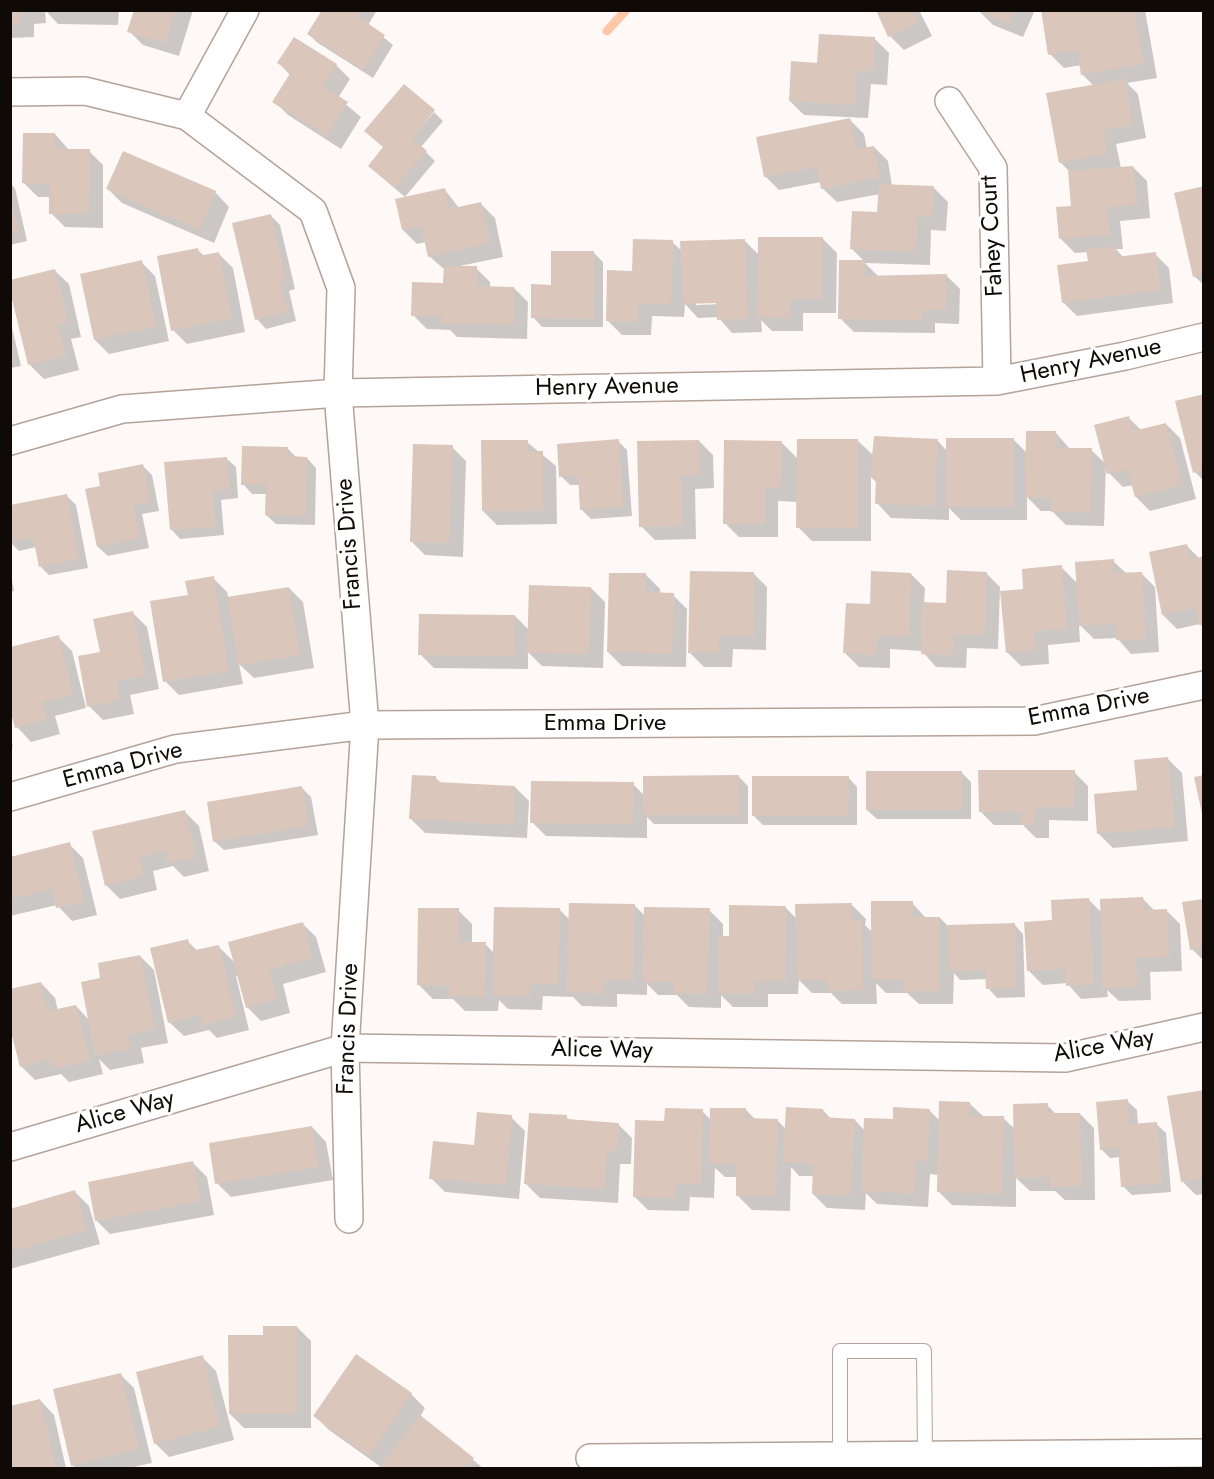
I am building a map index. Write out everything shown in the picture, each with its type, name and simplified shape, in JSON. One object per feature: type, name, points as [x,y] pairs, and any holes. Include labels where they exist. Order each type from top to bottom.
[{"type":"street","points":[[188,116],[245,10]]},
{"type":"street","name":"Francis Drive","points":[[10,92],[85,91],[188,116],[313,211],[341,288],[338,393],[364,725],[345,1048],[349,1219]]},
{"type":"street","name":"Fahey Court","points":[[949,101],[993,168],[998,381]]},
{"type":"street","name":"Henry Avenue","points":[[10,441],[122,409],[338,393],[998,381],[1125,356],[1203,337]]},
{"type":"street","name":"Emma Drive","points":[[10,797],[175,749],[364,725],[1034,721],[1203,686]]},
{"type":"street","name":"Alice Way","points":[[10,1147],[345,1048],[1065,1058],[1203,1027]]},
{"type":"street","points":[[590,1458],[829,1460],[926,1455],[1074,1462],[1203,1454]]},
{"type":"lane","points":[[829,1460],[840,1351],[924,1351],[926,1455]]},
{"type":"building","points":[[10,10],[20,10],[20,24],[10,24]]},
{"type":"building","points":[[134,10],[175,10],[165,43],[127,32]]},
{"type":"building","points":[[322,10],[362,10],[358,17],[385,35],[363,70],[307,34]]},
{"type":"building","points":[[876,10],[913,10],[919,22],[888,37]]},
{"type":"building","points":[[976,10],[1015,10],[1009,24]]},
{"type":"building","points":[[1041,10],[1134,10],[1144,64],[1081,75],[1077,50],[1048,55]]},
{"type":"building","points":[[819,34],[875,37],[874,71],[857,70],[855,105],[789,101],[791,61],[817,63]]},
{"type":"building","points":[[294,37],[337,64],[323,86],[348,102],[326,136],[272,102],[291,72],[277,63]]},
{"type":"building","points":[[1125,79],[1133,125],[1103,130],[1107,154],[1059,163],[1046,93]]},
{"type":"building","points":[[404,84],[435,110],[412,138],[427,151],[395,188],[368,166],[383,147],[364,131]]},
{"type":"building","points":[[850,118],[857,149],[874,146],[880,177],[821,189],[817,167],[764,177],[756,137]]},
{"type":"building","points":[[23,133],[55,133],[55,149],[90,149],[89,214],[49,214],[49,184],[22,183]]},
{"type":"building","points":[[123,151],[216,191],[199,230],[106,189]]},
{"type":"building","points":[[1133,166],[1137,205],[1107,207],[1110,235],[1059,239],[1056,207],[1071,206],[1068,171]]},
{"type":"building","points":[[879,184],[934,186],[933,217],[917,216],[916,252],[850,249],[852,211],[877,212]]},
{"type":"building","points":[[1204,186],[1204,274],[1193,277],[1174,193]]},
{"type":"building","points":[[445,188],[449,209],[481,202],[490,243],[428,257],[421,226],[402,230],[395,199]]},
{"type":"building","points":[[10,202],[19,232],[10,234]]},
{"type":"building","points":[[271,214],[286,280],[280,282],[288,312],[255,320],[232,223]]},
{"type":"building","points":[[758,237],[823,237],[822,299],[790,299],[790,318],[757,317]]},
{"type":"building","points":[[633,239],[673,240],[671,304],[638,303],[638,322],[606,321],[607,270],[632,271]]},
{"type":"building","points":[[745,239],[748,318],[717,320],[716,303],[683,304],[680,241]]},
{"type":"building","points":[[1115,246],[1116,257],[1156,252],[1160,290],[1062,303],[1057,265],[1088,261],[1086,250]]},
{"type":"building","points":[[198,248],[199,256],[219,252],[232,318],[171,331],[157,256]]},
{"type":"building","points":[[551,251],[594,251],[594,319],[531,318],[531,284],[551,285]]},
{"type":"building","points":[[142,260],[156,327],[94,340],[80,274]]},
{"type":"building","points":[[839,260],[865,260],[865,276],[947,274],[946,310],[922,310],[921,320],[838,319]]},
{"type":"building","points":[[444,266],[477,266],[477,286],[514,287],[514,325],[442,324],[442,317],[411,316],[412,282],[443,283]]},
{"type":"building","points":[[55,269],[68,323],[58,325],[66,356],[28,365],[10,291],[10,280]]},
{"type":"building","points":[[1204,394],[1204,470],[1193,473],[1175,401]]},
{"type":"building","points":[[1129,416],[1133,431],[1166,423],[1183,485],[1135,497],[1127,469],[1107,474],[1094,425]]},
{"type":"building","points":[[1026,431],[1056,431],[1057,448],[1092,448],[1091,513],[1051,512],[1051,498],[1025,497]]},
{"type":"building","points":[[874,436],[938,439],[935,506],[875,504],[876,478],[870,478]]},
{"type":"building","points":[[946,438],[1014,438],[1014,507],[946,507]]},
{"type":"building","points":[[619,439],[623,507],[580,510],[578,475],[559,477],[557,444]]},
{"type":"building","points":[[797,439],[858,439],[858,528],[796,528]]},
{"type":"building","points":[[481,440],[528,440],[528,451],[543,451],[543,511],[482,511]]},
{"type":"building","points":[[699,440],[700,475],[681,476],[683,526],[639,527],[637,441]]},
{"type":"building","points":[[724,440],[782,441],[781,488],[765,488],[765,524],[723,524]]},
{"type":"building","points":[[413,444],[453,445],[449,543],[410,542]]},
{"type":"building","points":[[242,446],[288,447],[288,456],[307,457],[306,516],[265,515],[266,485],[241,485]]},
{"type":"building","points":[[227,457],[229,490],[213,491],[215,527],[170,530],[164,462]]},
{"type":"building","points":[[143,464],[151,502],[134,505],[140,538],[97,547],[85,489],[100,486],[98,473]]},
{"type":"building","points":[[67,494],[79,559],[39,567],[33,537],[10,542],[10,505]]},
{"type":"building","points":[[1187,544],[1191,559],[1204,556],[1204,624],[1199,625],[1196,608],[1162,615],[1149,552]]},
{"type":"building","points":[[1114,559],[1115,573],[1142,572],[1146,639],[1116,640],[1115,624],[1079,626],[1075,562]]},
{"type":"building","points":[[1062,565],[1067,629],[1034,631],[1036,650],[1006,653],[1000,591],[1023,589],[1022,569]]},
{"type":"building","points":[[947,570],[987,572],[985,635],[954,634],[953,655],[921,654],[922,602],[946,603]]},
{"type":"building","points":[[690,571],[754,572],[753,637],[719,636],[719,653],[688,653]]},
{"type":"building","points":[[871,571],[911,573],[909,637],[877,636],[876,655],[843,653],[846,603],[870,604]]},
{"type":"building","points":[[609,573],[646,573],[646,592],[674,593],[672,654],[607,652]]},
{"type":"building","points":[[214,576],[229,671],[163,682],[150,601],[188,595],[185,581]]},
{"type":"building","points":[[529,585],[591,587],[589,654],[527,653]]},
{"type":"building","points":[[289,587],[300,655],[238,665],[227,597]]},
{"type":"building","points":[[133,611],[146,676],[117,681],[120,700],[87,707],[78,656],[100,652],[93,619]]},
{"type":"building","points":[[419,614],[515,615],[515,656],[418,655]]},
{"type":"building","points":[[59,635],[73,695],[42,702],[47,720],[15,728],[10,709],[10,647]]},
{"type":"building","points":[[1168,757],[1175,827],[1097,834],[1094,794],[1137,790],[1134,760]]},
{"type":"building","points":[[978,770],[1075,770],[1074,807],[1036,807],[1035,825],[1020,825],[1021,812],[979,812]]},
{"type":"building","points":[[866,771],[962,771],[962,810],[866,810]]},
{"type":"building","points":[[412,775],[436,776],[436,782],[515,786],[513,825],[409,819]]},
{"type":"building","points":[[739,775],[740,815],[643,815],[643,776]]},
{"type":"building","points":[[1204,775],[1204,817],[1203,818],[1194,777]]},
{"type":"building","points":[[752,776],[849,776],[848,816],[752,816]]},
{"type":"building","points":[[531,781],[634,782],[633,824],[530,823]]},
{"type":"building","points":[[302,786],[309,826],[213,842],[207,802]]},
{"type":"building","points":[[185,810],[196,857],[168,863],[165,851],[140,857],[144,876],[105,886],[92,831]]},
{"type":"building","points":[[70,842],[84,902],[56,908],[52,889],[10,899],[10,857]]},
{"type":"building","points":[[1143,897],[1144,910],[1167,909],[1169,957],[1136,958],[1137,987],[1103,988],[1100,899]]},
{"type":"building","points":[[1089,898],[1094,984],[1066,986],[1065,969],[1027,971],[1024,922],[1052,920],[1051,900]]},
{"type":"building","points":[[1204,899],[1204,948],[1190,950],[1182,902]]},
{"type":"building","points":[[871,901],[913,901],[913,917],[940,917],[940,991],[903,991],[903,980],[871,979]]},
{"type":"building","points":[[569,903],[635,904],[633,981],[604,980],[603,994],[566,992]]},
{"type":"building","points":[[852,903],[852,920],[862,920],[863,990],[827,991],[827,980],[797,980],[795,904]]},
{"type":"building","points":[[729,905],[786,906],[785,981],[755,981],[755,994],[718,993],[718,936],[729,936]]},
{"type":"building","points":[[494,907],[560,908],[558,984],[529,983],[529,996],[492,996]]},
{"type":"building","points":[[644,907],[710,908],[707,994],[673,993],[673,982],[642,982]]},
{"type":"building","points":[[418,908],[459,908],[459,942],[486,942],[485,997],[449,997],[449,986],[417,985]]},
{"type":"building","points":[[303,922],[312,958],[269,970],[277,999],[246,1008],[228,942]]},
{"type":"building","points":[[1015,923],[1016,988],[986,989],[985,970],[949,971],[948,925]]},
{"type":"building","points":[[188,939],[191,951],[219,945],[236,1016],[202,1025],[199,1015],[168,1023],[150,948]]},
{"type":"building","points":[[140,955],[155,1029],[127,1035],[130,1049],[95,1056],[81,982],[100,978],[98,963]]},
{"type":"building","points":[[41,982],[48,1011],[76,1005],[90,1060],[54,1069],[51,1059],[20,1067],[10,1028],[10,989]]},
{"type":"building","points":[[1204,1090],[1204,1178],[1181,1182],[1167,1096]]},
{"type":"building","points":[[1128,1099],[1130,1124],[1157,1122],[1162,1183],[1121,1187],[1118,1148],[1100,1150],[1096,1102]]},
{"type":"building","points":[[939,1101],[970,1102],[971,1116],[1004,1116],[1002,1194],[937,1192]]},
{"type":"building","points":[[1048,1103],[1048,1113],[1080,1113],[1082,1186],[1050,1187],[1050,1177],[1014,1178],[1013,1104]]},
{"type":"building","points":[[786,1107],[823,1109],[823,1117],[855,1119],[851,1196],[812,1194],[813,1164],[783,1162]]},
{"type":"building","points":[[893,1107],[930,1109],[927,1161],[916,1161],[915,1194],[861,1191],[864,1118],[893,1119]]},
{"type":"building","points":[[665,1108],[703,1109],[701,1184],[676,1183],[676,1198],[633,1197],[635,1120],[664,1121]]},
{"type":"building","points":[[710,1108],[746,1108],[746,1118],[778,1119],[776,1197],[736,1196],[736,1164],[709,1164]]},
{"type":"building","points":[[477,1112],[512,1115],[506,1185],[429,1179],[433,1141],[474,1145]]},
{"type":"building","points":[[529,1113],[567,1115],[567,1119],[619,1123],[617,1151],[607,1150],[604,1189],[524,1184]]},
{"type":"building","points":[[312,1126],[319,1167],[215,1184],[209,1143]]},
{"type":"building","points":[[193,1161],[201,1201],[95,1221],[88,1182]]},
{"type":"building","points":[[75,1190],[87,1230],[10,1252],[10,1209]]},
{"type":"building","points":[[263,1326],[297,1326],[297,1414],[229,1414],[228,1335],[263,1335]]},
{"type":"building","points":[[356,1354],[412,1393],[369,1456],[313,1416]]},
{"type":"building","points":[[203,1355],[220,1426],[154,1444],[136,1372]]},
{"type":"building","points":[[121,1373],[139,1449],[71,1466],[53,1389]]},
{"type":"building","points":[[40,1399],[56,1468],[10,1468],[10,1406]]},
{"type":"building","points":[[420,1415],[474,1458],[466,1468],[378,1468]]},
{"type":"waterway","points":[[607,31],[626,10]]}]
